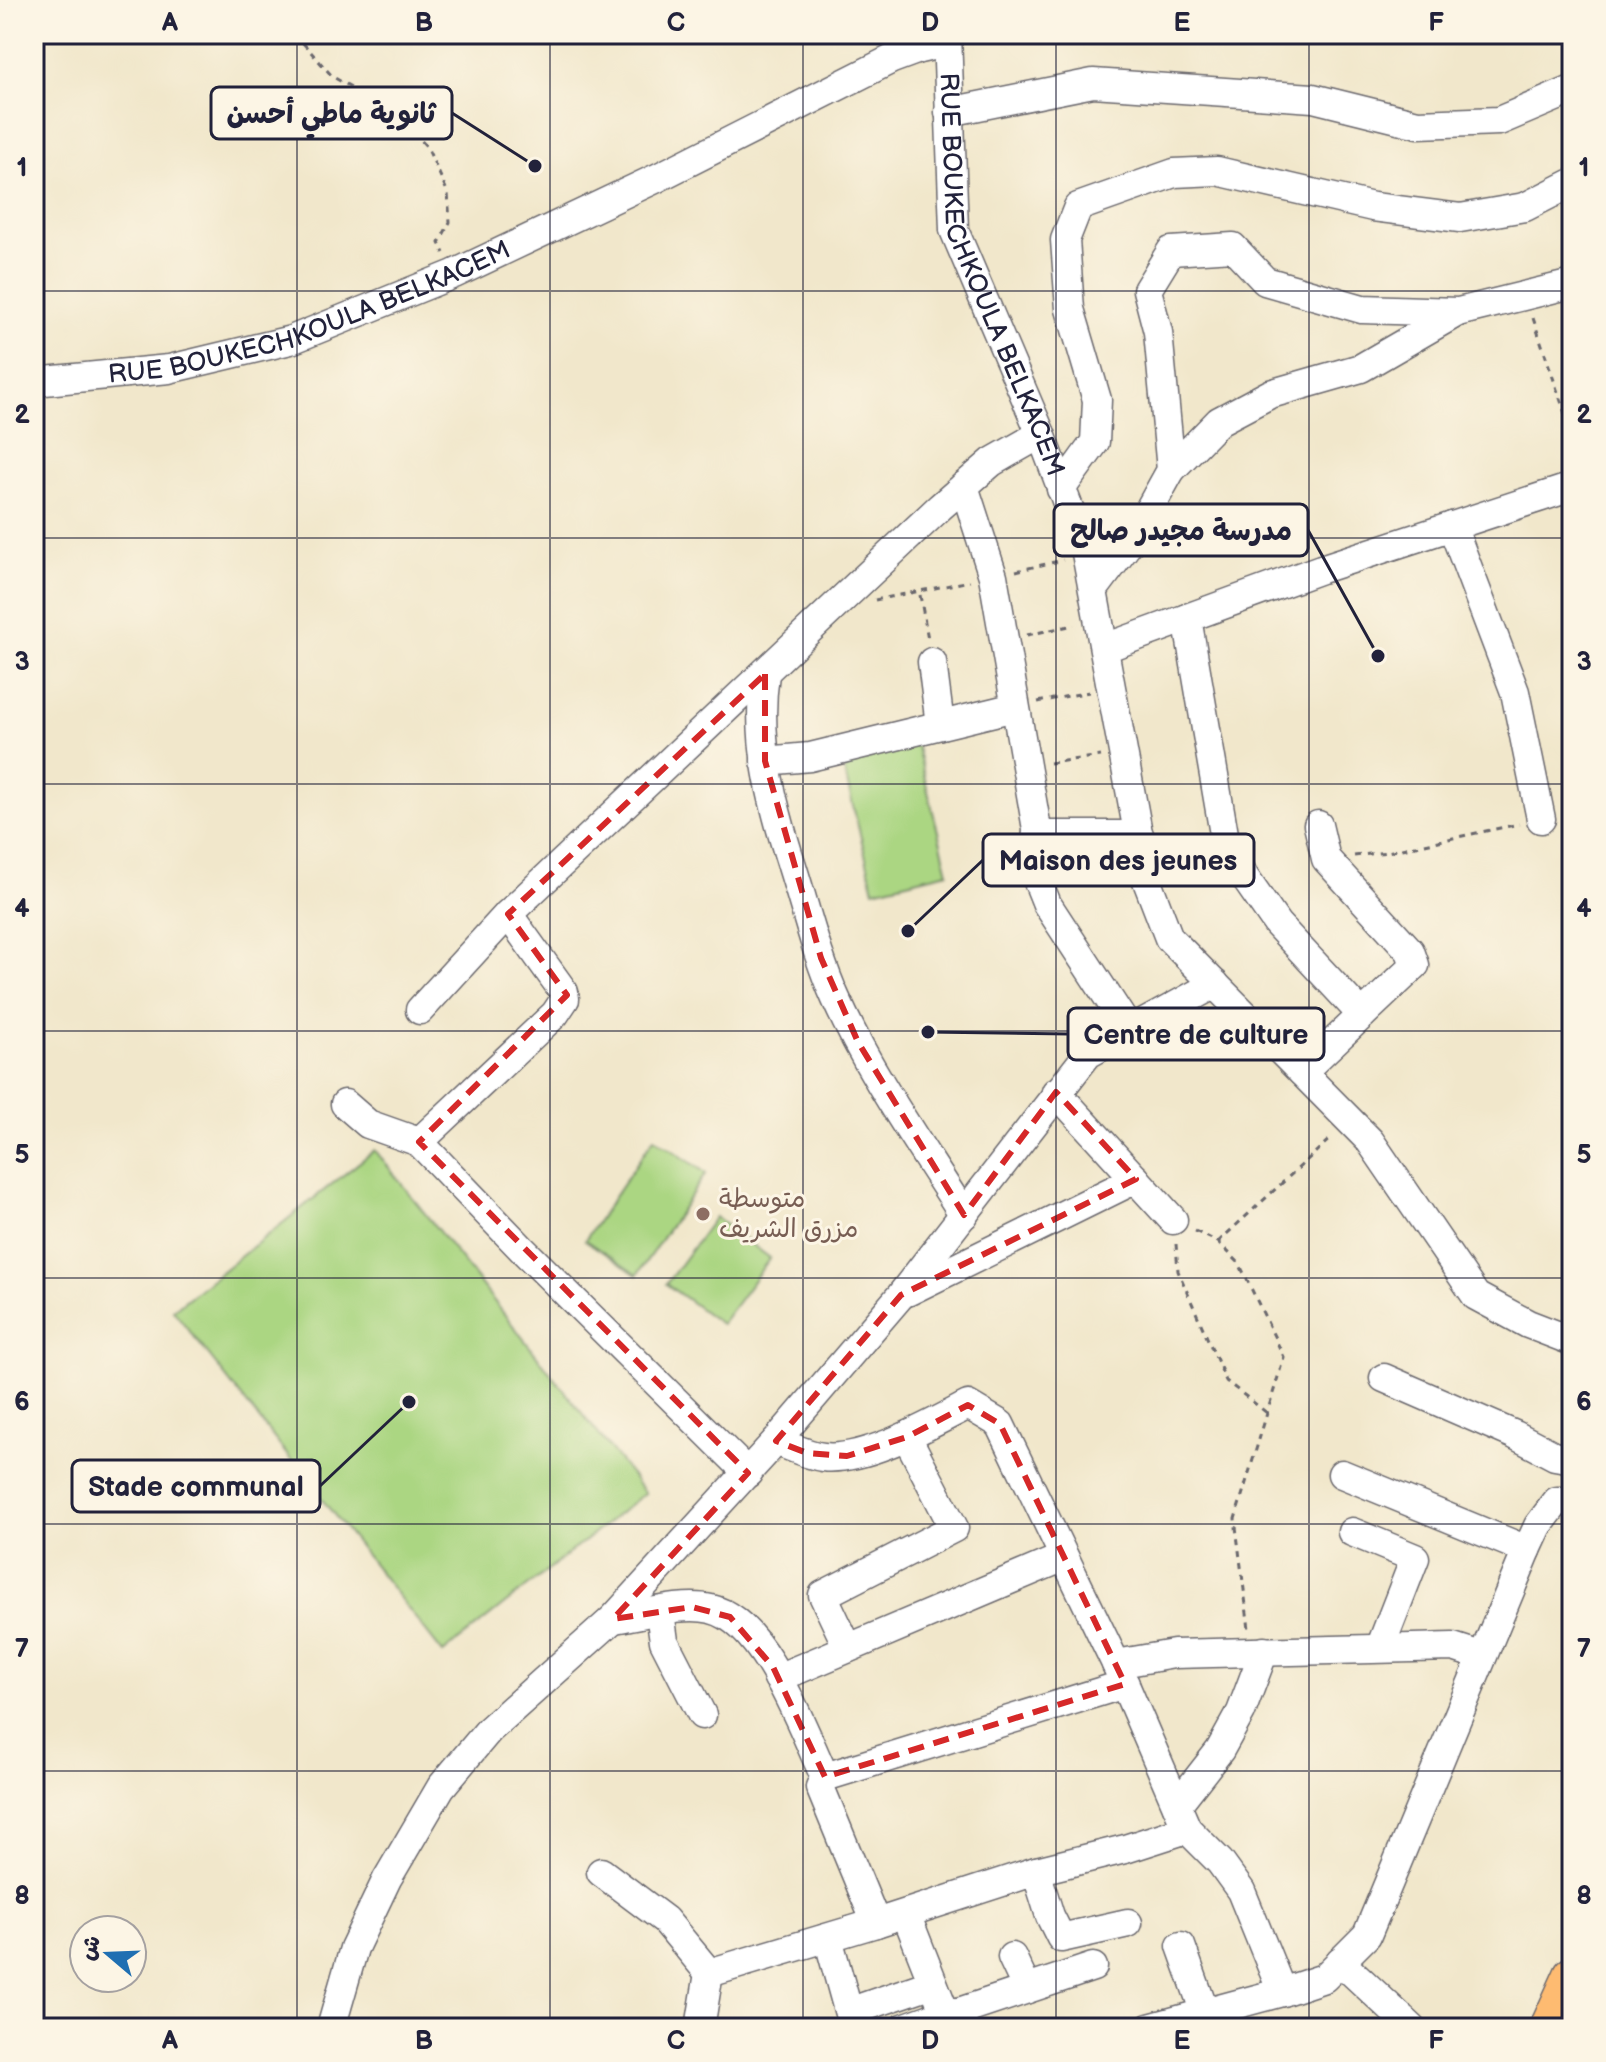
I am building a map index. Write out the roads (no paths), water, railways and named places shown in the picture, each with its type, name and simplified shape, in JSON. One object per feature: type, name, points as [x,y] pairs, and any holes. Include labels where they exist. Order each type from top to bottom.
[{"type":"main road","points":[[1548,2028],[1572,1975]]},
{"type":"street","name":"RUE BOUKECHKOULA BELKACEM","points":[[34,382],[169,369],[291,340],[454,274],[657,178],[892,59],[946,38],[954,230],[1041,434],[1086,553],[1095,588],[1147,881],[1169,938],[1370,1141],[1476,1296],[1528,1324],[1572,1341]]},
{"type":"street","points":[[949,112],[1093,83],[1313,98],[1418,124],[1486,122],[1499,121],[1572,90]]},
{"type":"street","points":[[1061,489],[1095,442],[1097,400],[1070,309],[1065,240],[1078,207],[1174,173],[1188,172],[1217,171],[1373,207],[1460,218],[1525,207],[1572,183]]},
{"type":"street","points":[[1171,470],[1158,332],[1147,290],[1171,251],[1233,247],[1265,281],[1362,309],[1458,312],[1572,284]]},
{"type":"street","points":[[1095,588],[1135,535],[1171,470],[1219,421],[1270,394],[1361,368],[1458,312]]},
{"type":"street","points":[[420,1010],[508,914],[964,486],[992,462],[1041,434]]},
{"type":"street","points":[[964,486],[993,576],[1037,835],[1035,874],[1047,904],[1130,1031]]},
{"type":"street","points":[[1105,648],[1321,569],[1572,487]]},
{"type":"street","points":[[1452,526],[1515,692],[1541,819]]},
{"type":"street","points":[[1187,618],[1225,840],[1245,878],[1277,924],[1362,1015]]},
{"type":"street","points":[[932,662],[940,725]]},
{"type":"street","points":[[765,674],[760,706],[765,761],[776,817],[836,998],[887,1093],[964,1215]]},
{"type":"street","points":[[765,761],[810,757],[1015,707]]},
{"type":"street","points":[[1302,1072],[1415,965],[1410,951],[1326,859],[1318,825]]},
{"type":"street","points":[[1037,835],[1139,835]]},
{"type":"street","points":[[419,1142],[555,1014],[565,999],[564,992],[508,914]]},
{"type":"street","points":[[331,2028],[354,1948],[387,1879],[441,1787],[489,1730],[613,1619],[748,1473],[901,1295],[1088,1054],[1215,984]]},
{"type":"street","points":[[1056,1092],[1173,1220]]},
{"type":"street","points":[[345,1104],[368,1124],[419,1142],[748,1473]]},
{"type":"street","points":[[901,1295],[1136,1179]]},
{"type":"street","points":[[1384,1378],[1515,1435],[1555,1456],[1572,1459]]},
{"type":"street","points":[[776,1441],[807,1453],[826,1457],[847,1456],[907,1437],[968,1405],[1000,1424],[1121,1674],[1182,1817],[1241,1891],[1282,1992]]},
{"type":"street","points":[[848,1648],[823,1595],[954,1528],[907,1437]]},
{"type":"street","points":[[1342,1474],[1527,1550]]},
{"type":"street","points":[[1149,2028],[1324,1978],[1367,1935],[1481,1656],[1538,1526],[1557,1501],[1572,1501]]},
{"type":"street","points":[[1352,1532],[1415,1558],[1380,1648]]},
{"type":"street","points":[[778,1678],[1064,1557]]},
{"type":"street","points":[[613,1619],[702,1608],[730,1617],[748,1631],[778,1678],[825,1777]]},
{"type":"street","points":[[660,1612],[664,1641],[702,1715]]},
{"type":"street","points":[[876,1923],[820,1787],[825,1777],[1174,1654],[1453,1647],[1481,1656]]},
{"type":"street","points":[[709,1973],[1036,1871],[1125,1849],[1182,1817],[1241,1712],[1259,1652]]},
{"type":"street","points":[[1036,1871],[1050,1916],[1061,1938],[1128,1923]]},
{"type":"street","points":[[601,1872],[665,1920],[709,1973],[700,2028]]},
{"type":"street","points":[[906,1914],[933,1983],[956,2018]]},
{"type":"street","points":[[828,1938],[851,2020],[933,1983]]},
{"type":"street","points":[[1181,1946],[1205,2013]]},
{"type":"street","points":[[1012,1957],[1027,1989]]},
{"type":"street","points":[[1340,1961],[1412,2028]]},
{"type":"street","points":[[903,2028],[956,2018],[1027,1989],[1093,1967]]},
{"type":"place","name":"ثانوية ماطي أحسن","points":[[535,166]]},
{"type":"place","name":"مدرسة مجيدر صالح","points":[[1378,656]]},
{"type":"place","name":"Maison des jeunes","points":[[908,931]]},
{"type":"place","name":"Centre de culture","points":[[928,1032]]},
{"type":"place","name":"متوسطة مزرق الشريف","points":[[703,1214]]},
{"type":"place","name":"Stade communal","points":[[409,1402]]}]
